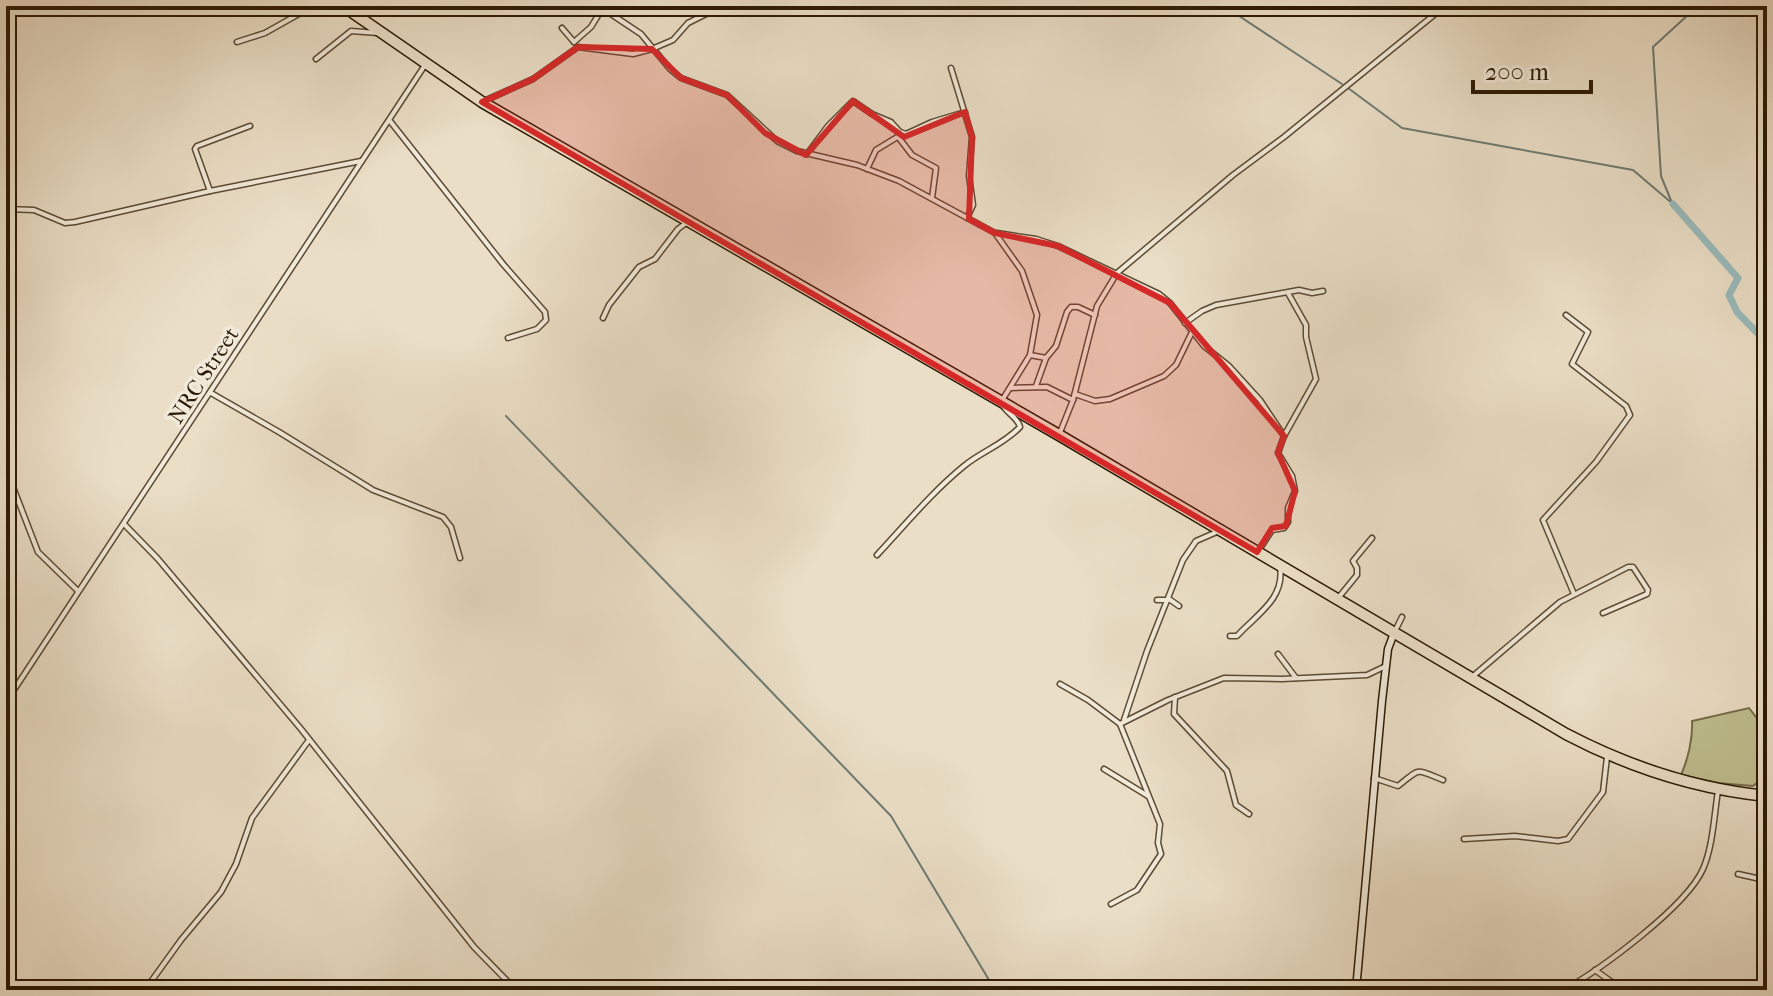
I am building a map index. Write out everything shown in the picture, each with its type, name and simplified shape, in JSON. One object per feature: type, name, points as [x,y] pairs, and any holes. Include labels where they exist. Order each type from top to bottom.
[{"type":"highway","points":[[343,6],[354,10],[425,65],[482,102],[1059,435],[1566,734],[1608,755],[1673,778],[1766,799]]},
{"type":"street","points":[[237,42],[265,33],[313,6]]},
{"type":"street","points":[[1059,435],[1074,397],[1095,315],[1104,292],[1117,273],[1233,175],[1445,6]]},
{"type":"street","points":[[482,102],[533,79],[576,45],[591,27],[600,8],[641,34],[681,78],[727,95],[765,133],[788,148],[899,181],[995,233],[1044,241],[1117,273],[1166,299],[1192,332],[1260,400],[1284,436]]},
{"type":"street","points":[[562,28],[576,45],[633,54],[673,40],[688,23],[708,13]]},
{"type":"street","points":[[316,59],[351,31],[381,33]]},
{"type":"street","name":"NRC Street","points":[[6,702],[425,65]]},
{"type":"street","points":[[951,68],[972,137],[969,176],[973,205],[967,218]]},
{"type":"street","points":[[807,154],[828,126],[853,101],[891,122],[912,155],[936,168],[932,199]]},
{"type":"street","points":[[867,169],[876,150],[899,134],[909,134],[924,125],[965,112]]},
{"type":"street","points":[[390,121],[545,312],[546,320],[540,327],[508,338]]},
{"type":"street","points":[[210,191],[195,149],[250,126]]},
{"type":"street","points":[[6,209],[34,210],[56,220],[75,222],[361,161]]},
{"type":"street","points":[[603,318],[609,305],[639,267],[655,259],[678,229],[688,222]]},
{"type":"street","points":[[877,555],[948,479],[971,460],[1004,442],[1020,427],[1007,414],[1001,402],[1030,355],[1036,308],[1022,271],[995,233]]},
{"type":"street","points":[[1185,323],[1210,307],[1288,293],[1323,291]]},
{"type":"street","points":[[1257,552],[1272,530],[1281,530],[1286,526],[1288,508],[1295,491],[1292,476],[1278,453],[1284,436],[1316,379],[1306,325],[1288,293]]},
{"type":"street","points":[[1036,386],[1071,307],[1095,315]]},
{"type":"street","points":[[1566,315],[1588,332],[1572,364],[1626,406],[1630,415],[1596,462],[1543,520],[1574,594]]},
{"type":"street","points":[[1011,388],[1047,387],[1074,397],[1095,401],[1110,399],[1164,376],[1176,365],[1192,332]]},
{"type":"street","points":[[1030,355],[1046,358]]},
{"type":"street","points":[[211,393],[373,490],[423,507],[446,519],[460,558]]},
{"type":"street","points":[[6,469],[38,552],[78,592]]},
{"type":"street","points":[[124,524],[158,559],[309,740],[474,947],[516,990]]},
{"type":"street","points":[[1121,723],[1183,560],[1196,541],[1221,530]]},
{"type":"street","points":[[1337,599],[1357,575],[1353,561],[1372,538]]},
{"type":"street","points":[[1230,636],[1237,636],[1259,618],[1278,590],[1282,579],[1280,565]]},
{"type":"street","points":[[1470,678],[1547,612],[1574,594],[1633,567],[1648,590],[1647,594],[1603,613]]},
{"type":"street","points":[[1157,600],[1169,600],[1179,606]]},
{"type":"street","points":[[1356,990],[1386,666],[1394,633],[1402,617]]},
{"type":"street","points":[[1278,654],[1296,678]]},
{"type":"street","points":[[1121,723],[1224,678],[1367,675],[1386,666]]},
{"type":"street","points":[[1060,684],[1121,723],[1160,824],[1158,843],[1161,854],[1137,890],[1111,904]]},
{"type":"street","points":[[1175,697],[1174,714],[1227,771],[1236,805],[1249,814]]},
{"type":"street","points":[[145,990],[183,937],[221,892],[238,858],[252,818],[309,740]]},
{"type":"street","points":[[1464,839],[1515,836],[1566,841],[1603,792],[1608,755]]},
{"type":"street","points":[[1104,769],[1150,798]]},
{"type":"street","points":[[1374,778],[1398,786],[1413,772],[1421,771],[1443,780]]},
{"type":"street","points":[[1564,990],[1595,970],[1674,908],[1692,887],[1707,858],[1719,789]]},
{"type":"street","points":[[1738,874],[1756,878],[1767,875]]},
{"type":"street","points":[[1595,970],[1623,990]]},
{"type":"highlighted area","points":[[578,47],[652,49],[681,78],[727,95],[765,133],[806,155],[853,101],[904,137],[965,112],[972,137],[969,219],[995,233],[1058,246],[1170,303],[1284,436],[1278,453],[1295,491],[1286,526],[1272,528],[1257,552],[482,102],[533,79]]},
{"type":"green space","points":[[1749,708],[1767,735],[1767,775],[1753,786],[1681,775],[1690,748],[1692,721]]},
{"type":"waterway","points":[[1224,6],[1342,84]]},
{"type":"waterway","points":[[1672,203],[1661,176],[1653,47],[1689,14],[1691,6]]},
{"type":"waterway","points":[[1348,88],[1402,128],[1633,170],[1673,204]]},
{"type":"waterway","points":[[1673,204],[1738,278],[1729,295],[1737,312],[1767,343]]},
{"type":"waterway","points":[[506,416],[891,816],[995,990]]}]
